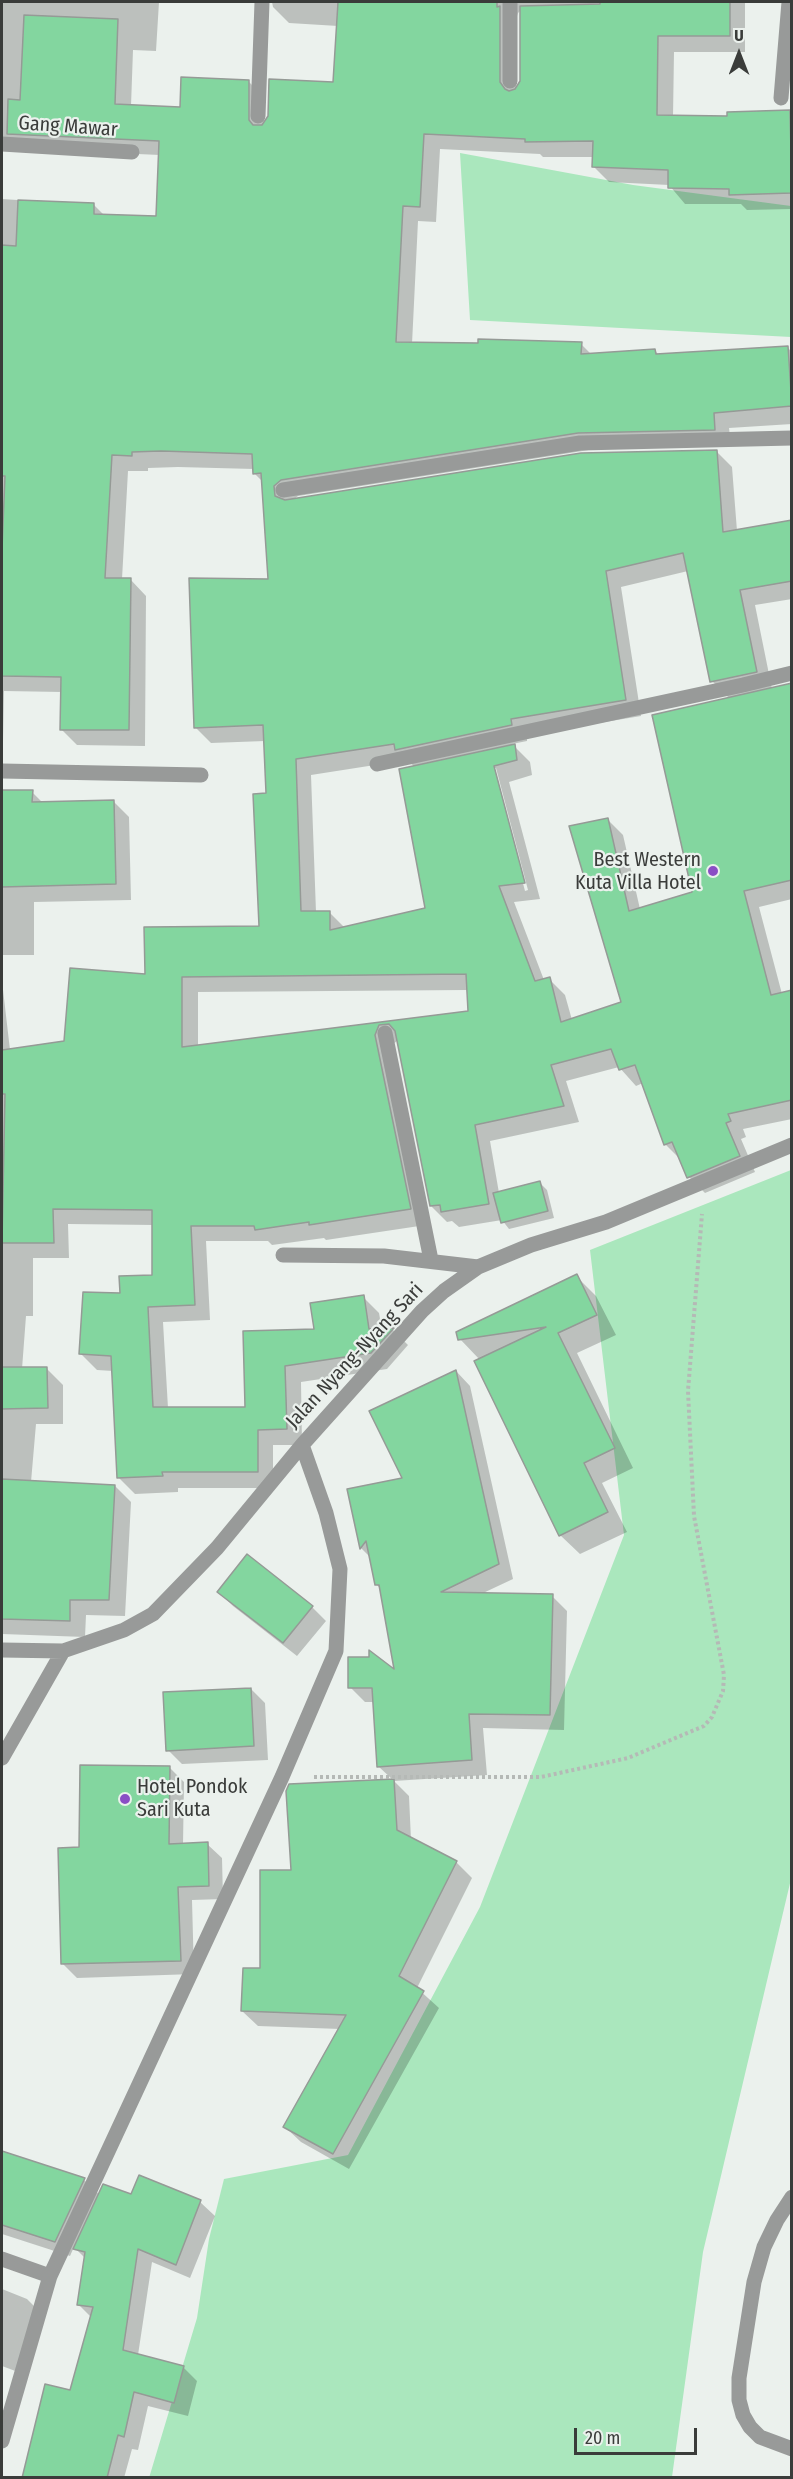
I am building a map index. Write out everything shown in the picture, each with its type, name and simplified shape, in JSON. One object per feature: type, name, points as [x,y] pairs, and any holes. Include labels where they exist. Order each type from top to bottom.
[{"type":"street","points":[[258,116],[262,2]]},
{"type":"street","points":[[510,2],[510,81]]},
{"type":"street","points":[[782,98],[789,2]]},
{"type":"street","name":"Gang Mawar","points":[[2,144],[132,152]]},
{"type":"street","points":[[283,490],[580,443],[792,438]]},
{"type":"street","points":[[378,764],[743,686],[792,673]]},
{"type":"street","points":[[2,771],[201,775]]},
{"type":"street","points":[[385,1033],[431,1260]]},
{"type":"street","name":"Jalan Nyang-Nyang Sari","points":[[2,1650],[63,1651],[124,1630],[153,1614],[217,1548],[302,1445],[422,1311],[444,1291],[478,1267],[531,1245],[606,1222],[792,1145]]},
{"type":"street","points":[[283,1255],[384,1256],[478,1267]]},
{"type":"street","points":[[2,2440],[50,2276],[282,1777],[332,1664],[337,1641],[340,1569],[326,1513],[302,1445]]},
{"type":"street","points":[[2,1758],[63,1651]]},
{"type":"street","points":[[792,2197],[777,2220],[765,2247],[752,2292],[739,2378],[739,2400],[743,2415],[750,2427],[760,2437],[792,2449]]},
{"type":"street","points":[[2,2259],[50,2276]]},
{"type":"path","points":[[282,1777],[541,1778],[628,1758],[704,1726],[712,1718],[723,1691],[724,1675],[694,1516],[688,1390],[704,1181]]},
{"type":"green space","points":[[460,153],[633,185],[791,206],[791,337],[470,320]]},
{"type":"green space","points":[[791,1170],[791,1879],[703,2252],[672,2477],[149,2478],[197,2318],[209,2239],[224,2179],[348,2155],[480,1907],[624,1535],[590,1250]]},
{"type":"building","points":[[338,2],[497,2],[497,7],[500,6],[500,82],[509,91],[515,89],[520,81],[520,6],[600,4],[600,2],[730,2],[730,36],[658,36],[657,115],[727,116],[727,112],[790,110],[792,193],[729,195],[729,189],[668,188],[668,170],[592,167],[593,141],[525,142],[525,139],[424,134],[420,207],[403,206],[396,342],[478,343],[478,339],[582,342],[581,354],[655,349],[656,354],[788,346],[792,406],[714,413],[715,430],[578,433],[281,480],[274,486],[275,496],[285,500],[581,453],[717,450],[723,532],[792,520],[792,581],[740,590],[757,672],[710,682],[683,553],[606,571],[626,700],[511,719],[512,725],[395,750],[394,744],[296,759],[301,911],[330,911],[330,930],[425,908],[399,769],[515,744],[517,760],[494,766],[525,883],[499,886],[535,981],[550,977],[561,1022],[621,1002],[569,826],[608,818],[629,911],[692,892],[652,715],[792,683],[792,880],[744,891],[771,995],[792,990],[792,1100],[728,1114],[731,1121],[726,1123],[740,1156],[687,1178],[672,1142],[664,1145],[635,1065],[619,1070],[611,1049],[551,1065],[564,1106],[475,1125],[489,1204],[441,1212],[440,1205],[430,1206],[395,1031],[389,1024],[379,1025],[375,1035],[411,1209],[309,1225],[309,1222],[255,1230],[254,1226],[191,1226],[195,1305],[148,1307],[153,1407],[245,1407],[243,1331],[314,1329],[310,1303],[364,1295],[369,1329],[394,1328],[371,1353],[285,1366],[287,1429],[258,1430],[258,1472],[162,1472],[163,1476],[117,1478],[111,1356],[79,1354],[83,1292],[120,1293],[119,1276],[152,1275],[152,1210],[53,1209],[54,1243],[2,1243],[5,1094],[2,1094],[2,1050],[64,1041],[70,968],[145,974],[144,927],[259,926],[253,794],[266,793],[263,725],[194,728],[189,578],[268,579],[261,473],[253,474],[252,454],[161,451],[132,452],[132,456],[112,455],[105,578],[131,578],[129,730],[60,730],[61,677],[2,676],[2,549],[5,476],[2,476],[2,245],[16,246],[18,200],[94,203],[94,214],[156,216],[159,141],[7,134],[8,99],[20,100],[24,15],[118,19],[115,104],[180,107],[181,77],[249,80],[249,120],[253,125],[262,125],[268,116],[269,79],[333,82]],"holes":[[[466,974],[468,1011],[182,1047],[182,977]]]},
{"type":"building","points":[[2,790],[33,790],[32,802],[114,800],[116,884],[2,887]]},
{"type":"building","points":[[540,1181],[548,1211],[501,1223],[493,1193]]},
{"type":"building","points":[[577,1274],[597,1315],[558,1333],[615,1448],[584,1463],[608,1512],[559,1536],[474,1361],[546,1327],[458,1340],[456,1332]]},
{"type":"building","points":[[2,1367],[47,1367],[48,1408],[2,1409]]},
{"type":"building","points":[[456,1370],[499,1564],[441,1592],[553,1594],[550,1715],[469,1714],[472,1760],[377,1767],[372,1688],[348,1688],[348,1657],[369,1657],[369,1650],[394,1669],[379,1585],[375,1585],[366,1541],[360,1549],[347,1489],[402,1478],[369,1411]]},
{"type":"building","points":[[2,1479],[115,1485],[109,1600],[70,1600],[70,1621],[2,1619]]},
{"type":"building","points":[[247,1554],[313,1606],[283,1643],[217,1592]]},
{"type":"building","points":[[251,1688],[254,1746],[166,1751],[163,1692]]},
{"type":"building","points":[[80,1765],[170,1766],[169,1844],[208,1842],[209,1886],[178,1887],[181,1961],[61,1964],[58,1848],[79,1847]]},
{"type":"building","points":[[394,1779],[397,1830],[457,1861],[399,1976],[424,1991],[333,2154],[283,2127],[346,2015],[241,2011],[243,1968],[260,1968],[260,1870],[291,1870],[286,1791],[289,1784]]},
{"type":"building","points":[[2,2151],[85,2178],[55,2242],[2,2225]]},
{"type":"building","points":[[139,2175],[201,2200],[176,2265],[138,2249],[123,2350],[184,2366],[174,2403],[134,2392],[124,2437],[118,2435],[107,2478],[22,2478],[45,2384],[70,2390],[93,2307],[77,2305],[85,2252],[73,2249],[103,2184],[131,2194]]},
{"type":"place","name":"Best Western Kuta Villa Hotel","points":[[713,871]]},
{"type":"place","name":"Hotel Pondok Sari Kuta","points":[[125,1799]]}]
